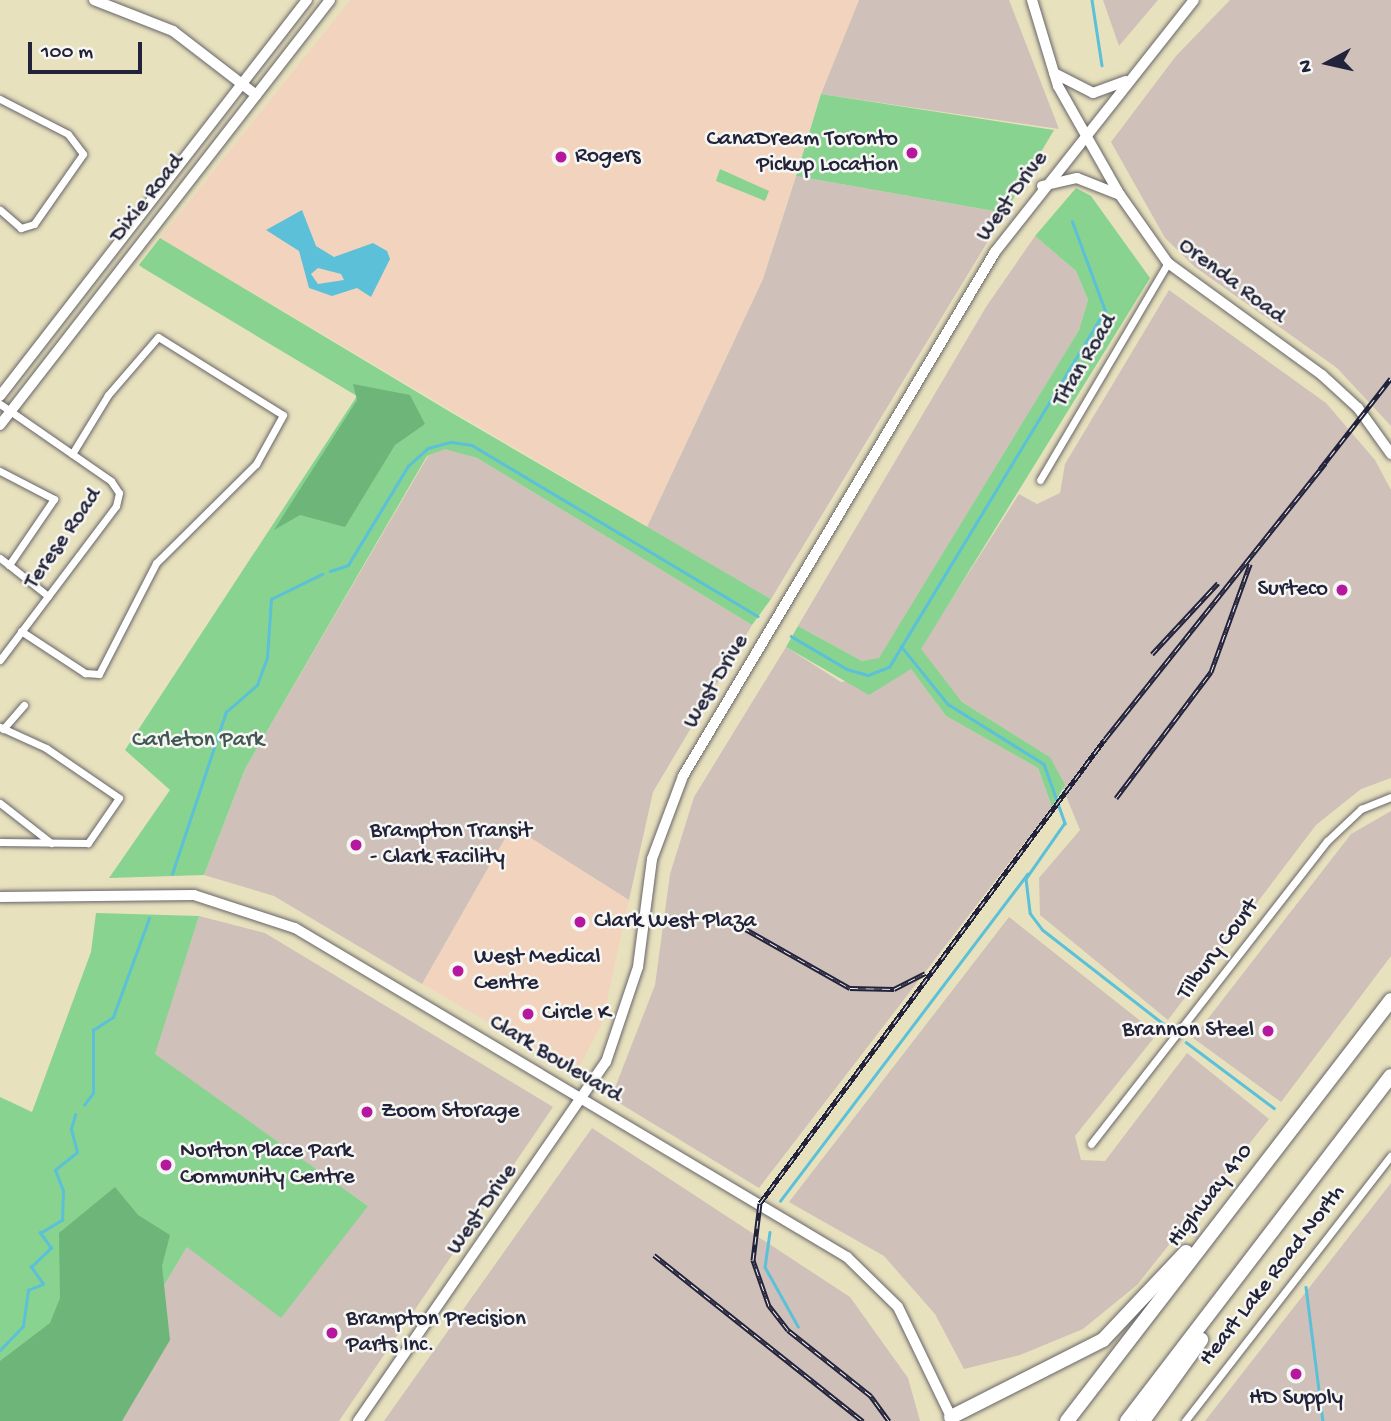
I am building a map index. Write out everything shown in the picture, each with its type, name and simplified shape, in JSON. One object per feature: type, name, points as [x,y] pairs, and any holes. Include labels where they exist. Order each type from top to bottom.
[{"type":"highway","name":"Highway 410","points":[[1068,1421],[1391,1000]]},
{"type":"highway","points":[[1127,1421],[1391,1076]]},
{"type":"highway","points":[[952,1419],[1103,1340],[1221,1220]]},
{"type":"highway","points":[[1143,1421],[1234,1282]]},
{"type":"main road","name":"Dixie Road","points":[[0,396],[307,0]]},
{"type":"main road","name":"Dixie Road","points":[[0,425],[330,0]]},
{"type":"street","points":[[94,0],[173,31],[256,95]]},
{"type":"street","name":"Orenda Road","points":[[1032,0],[1053,72],[1085,134],[1120,195],[1168,263],[1322,375],[1357,408],[1391,454]]},
{"type":"street","name":"West Drive","points":[[358,1421],[584,1100],[625,1015],[652,859],[680,783],[969,294],[1042,187],[1194,0]]},
{"type":"street","points":[[1053,72],[1093,93],[1130,79]]},
{"type":"street","points":[[0,99],[68,134],[83,154],[34,224],[21,228],[0,210]]},
{"type":"street","points":[[1042,187],[1077,178],[1120,195]]},
{"type":"street","name":"Titan Road","points":[[1040,480],[1168,263]]},
{"type":"street","points":[[21,631],[85,673],[99,674],[156,563],[256,464],[284,415],[158,337],[108,395],[72,454]]},
{"type":"street","name":"Terese Road","points":[[0,404],[117,486],[119,500],[0,660]]},
{"type":"street","points":[[0,471],[56,505],[9,565]]},
{"type":"street","points":[[0,558],[48,596]]},
{"type":"street","points":[[0,842],[88,843],[118,798],[46,748],[1,728],[24,705]]},
{"type":"street","name":"Tilbury Court","points":[[1091,1144],[1327,841],[1361,809],[1391,797]]},
{"type":"street","points":[[0,803],[51,843]]},
{"type":"street","name":"Clark Boulevard","points":[[0,897],[184,895],[254,910],[295,928],[866,1271],[914,1333],[952,1419]]},
{"type":"street","name":"Heart Lake Road North","points":[[1185,1421],[1391,1155]]},
{"type":"shaded area","points":[[350,0],[859,0],[821,94],[763,279],[647,526],[160,238]]},
{"type":"shaded area","points":[[859,0],[1009,0],[1059,129],[821,94]]},
{"type":"shaded area","points":[[1103,0],[1158,0],[1119,46]]},
{"type":"shaded area","points":[[1230,0],[1391,0],[1391,426],[1337,368],[1195,267],[1165,238],[1111,142],[1176,56]]},
{"type":"shaded area","points":[[796,176],[1005,213],[771,599],[647,527],[763,279]]},
{"type":"shaded area","points":[[1035,236],[1076,271],[1088,300],[1079,330],[879,659],[862,661],[798,626],[986,307]]},
{"type":"shaded area","points":[[1169,290],[1326,403],[1375,460],[1391,490],[1391,778],[1361,789],[1316,825],[1168,1020],[1040,915],[1039,878],[1080,830],[1050,757],[962,702],[920,649],[1019,494],[1037,504],[1060,493],[1065,464]]},
{"type":"shaded area","points":[[445,448],[477,458],[752,625],[653,792],[629,900],[512,826],[422,984],[274,896],[204,875],[245,769],[428,456]]},
{"type":"shaded area","points":[[786,647],[841,682],[911,669],[946,716],[1038,768],[1052,807],[759,1188],[611,1098],[655,985],[670,874],[694,797]]},
{"type":"shaded area","points":[[1391,811],[1391,956],[1281,1102],[1193,1038],[1351,834]]},
{"type":"shaded area","points":[[512,826],[629,900],[602,1023],[576,1073],[422,984]]},
{"type":"shaded area","points":[[199,916],[265,933],[553,1107],[339,1421],[112,1421],[157,1297],[187,1247],[368,1206],[154,1054]]},
{"type":"shaded area","points":[[1009,917],[1157,1034],[1075,1136],[1081,1160],[1105,1161],[1187,1053],[1269,1119],[1137,1285],[1083,1329],[1020,1355],[964,1369],[935,1314],[884,1256],[789,1202]]},
{"type":"shaded area","points":[[592,1128],[850,1297],[908,1378],[920,1421],[384,1421]]},
{"type":"shaded area","points":[[1391,1183],[1391,1421],[1205,1421]]},
{"type":"green space","points":[[821,94],[1054,130],[1005,213],[796,176]]},
{"type":"green space","points":[[720,169],[769,191],[765,201],[716,181]]},
{"type":"green space","points":[[1076,188],[1091,196],[1150,278],[921,649],[962,702],[1050,757],[1065,785],[1052,807],[1038,768],[946,716],[911,669],[869,695],[786,647],[798,626],[862,661],[879,658],[1079,330],[1088,300],[1076,271],[1035,236]]},
{"type":"green space","name":"Carleton Park","points":[[160,238],[452,413],[771,599],[752,625],[477,458],[445,449],[427,456],[245,769],[204,875],[109,878],[170,790],[125,750],[357,396],[139,265]]},
{"type":"green space","points":[[353,384],[410,395],[425,424],[395,445],[345,527],[300,515],[274,530],[357,400]]},
{"type":"green space","points":[[96,913],[199,916],[155,1054],[368,1206],[281,1318],[187,1247],[157,1297],[0,1421],[0,1097],[32,1112],[91,952]]},
{"type":"green space","points":[[115,1187],[138,1215],[170,1235],[162,1266],[170,1340],[122,1421],[0,1421],[0,1361],[50,1323],[60,1298],[59,1233]]},
{"type":"water","points":[[302,210],[316,246],[334,257],[373,243],[387,251],[390,259],[371,297],[357,288],[332,296],[309,288],[299,251],[266,230]],"holes":[[[318,268],[341,274],[344,280],[318,284],[311,274]]]},
{"type":"waterway","points":[[1092,0],[1102,65]]},
{"type":"waterway","points":[[791,636],[847,669],[868,675],[889,667],[1105,311],[1072,222]]},
{"type":"waterway","points":[[330,571],[348,565],[408,466],[428,448],[451,442],[472,445],[758,616]]},
{"type":"waterway","points":[[172,874],[226,712],[257,685],[267,658],[271,599],[322,574]]},
{"type":"waterway","points":[[901,646],[948,704],[1044,764],[1065,823],[1026,879],[1030,913],[1043,930],[1169,1028]]},
{"type":"waterway","points":[[780,1201],[1027,874]]},
{"type":"waterway","points":[[84,1105],[93,1093],[93,1030],[113,1017],[149,918]]},
{"type":"waterway","points":[[1186,1042],[1274,1108]]},
{"type":"waterway","points":[[0,1350],[23,1326],[28,1290],[43,1284],[31,1267],[51,1248],[40,1233],[62,1220],[63,1191],[55,1170],[77,1152],[71,1129],[75,1115]]},
{"type":"waterway","points":[[770,1232],[765,1267],[798,1326]]},
{"type":"waterway","points":[[1306,1287],[1323,1421]]},
{"type":"railway","points":[[1320,469],[1391,378]]},
{"type":"railway","points":[[889,1421],[871,1396],[788,1330],[769,1306],[753,1260],[760,1203],[1105,739],[1325,463]]},
{"type":"railway","points":[[1116,798],[1211,672],[1250,564]]},
{"type":"railway","points":[[1152,654],[1218,583]]},
{"type":"railway","points":[[742,927],[850,988],[894,989],[925,973]]},
{"type":"railway","points":[[654,1255],[863,1421]]},
{"type":"place","name":"CanaDream Toronto Pickup Location","points":[[912,153]]},
{"type":"place","name":"Rogers","points":[[561,157]]},
{"type":"place","name":"Surteco","points":[[1342,590]]},
{"type":"place","name":"Brampton Transit - Clark Facility","points":[[356,845]]},
{"type":"place","name":"Clark West Plaza","points":[[580,922]]},
{"type":"place","name":"West Medical Centre","points":[[458,971]]},
{"type":"place","name":"Circle K","points":[[528,1014]]},
{"type":"place","name":"Brannon Steel","points":[[1268,1031]]},
{"type":"place","name":"Zoom Storage","points":[[367,1112]]},
{"type":"place","name":"Norton Place Park Community Centre","points":[[166,1165]]},
{"type":"place","name":"Brampton Precision Parts Inc.","points":[[332,1333]]},
{"type":"place","name":"HD Supply","points":[[1296,1374]]}]
